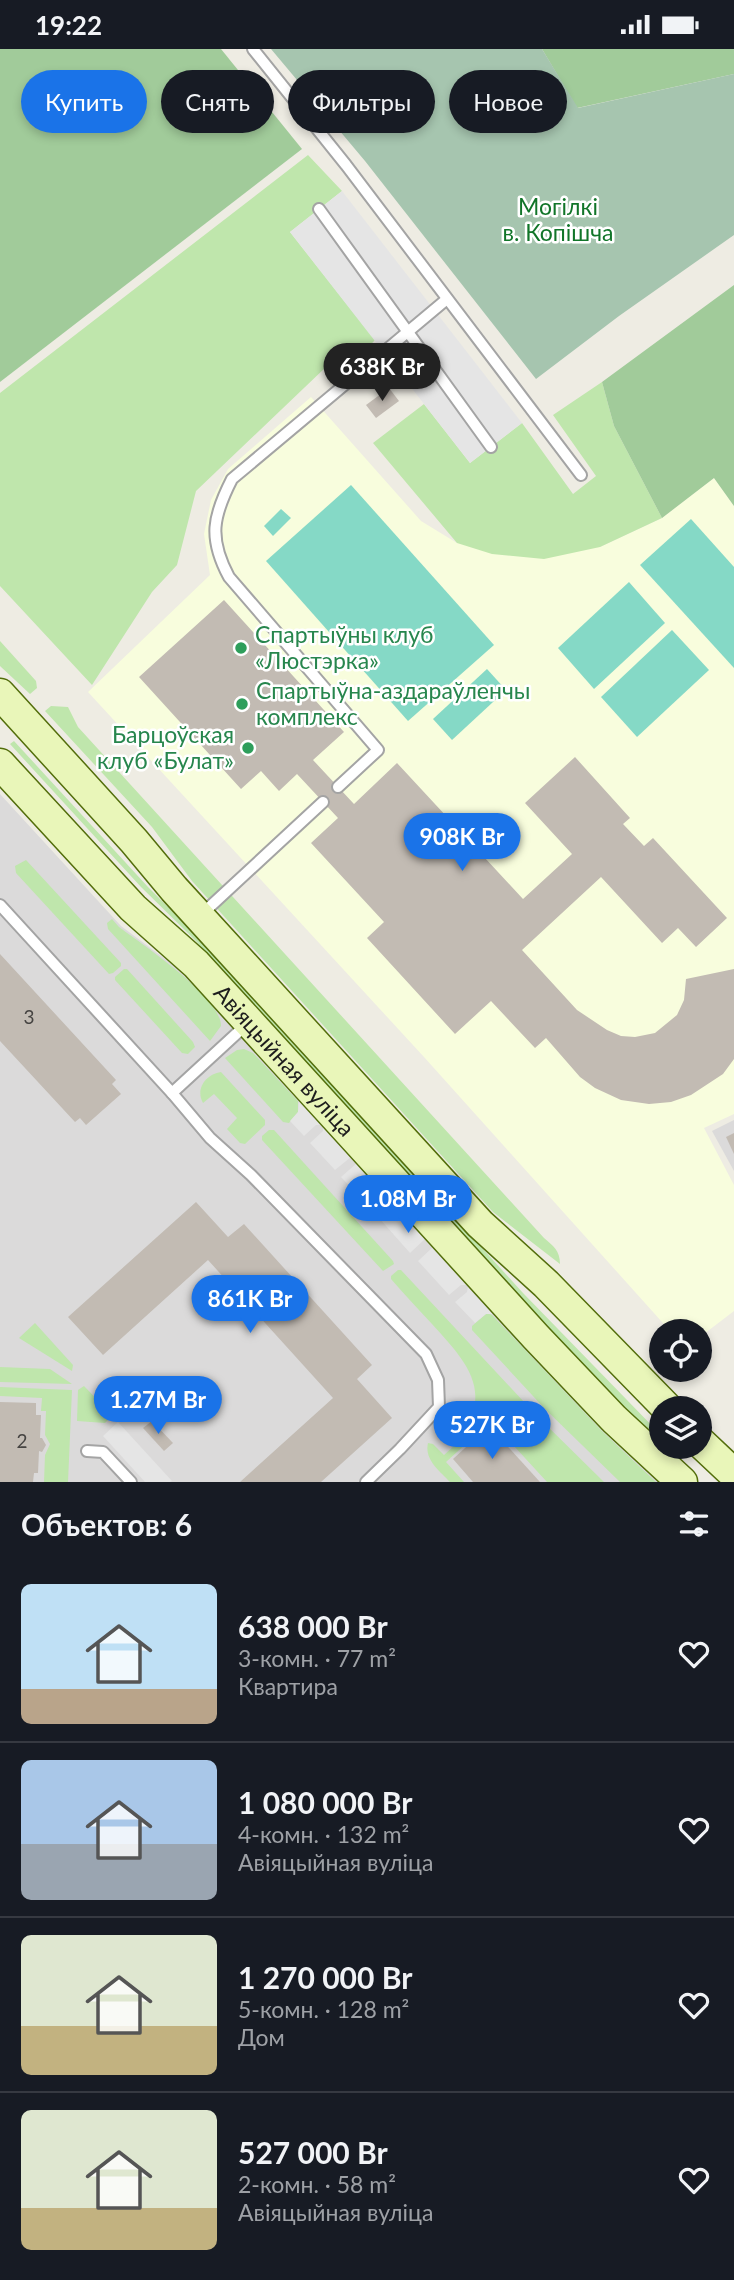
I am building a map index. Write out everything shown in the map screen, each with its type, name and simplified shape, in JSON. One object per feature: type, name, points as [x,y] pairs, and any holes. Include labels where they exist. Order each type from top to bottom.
[{"type":"main road","name":"Авіяцыйная вуліца","points":[[0,695],[480,1224],[546,1285],[655,1396]]},
{"type":"main road","name":"Авіяцыйная вуліца","points":[[0,764],[133,908],[196,964],[536,1337],[614,1419],[682,1482]]},
{"type":"main road","points":[[712,1453],[734,1474]]},
{"type":"lane","points":[[253,49],[346,165],[581,475]]},
{"type":"lane","points":[[319,209],[491,446]]},
{"type":"lane","points":[[338,787],[378,750],[229,577],[218,557],[215,529],[220,503],[232,479],[447,299]]},
{"type":"lane","points":[[200,916],[323,802]]},
{"type":"lane","points":[[0,905],[210,1138],[251,1175],[426,1354],[438,1380],[439,1407],[366,1482]]},
{"type":"lane","points":[[172,1093],[249,1023]]},
{"type":"lane","points":[[87,1451],[103,1452],[131,1482]]},
{"type":"shaded area","points":[[342,191],[522,423],[470,463],[290,232]]},
{"type":"shaded area","points":[[311,397],[421,521],[457,543],[600,547],[662,518],[714,478],[734,506],[734,1114],[704,1128],[734,1185],[734,1311],[712,1328],[712,1319],[659,1319],[424,1057],[88,692],[210,575],[204,534],[211,500],[228,469]]},
{"type":"shaded area","points":[[351,485],[494,645],[408,721],[266,561]]},
{"type":"shaded area","points":[[281,509],[291,518],[273,536],[264,526]]},
{"type":"shaded area","points":[[691,519],[734,567],[734,668],[640,565]]},
{"type":"shaded area","points":[[629,582],[665,623],[594,689],[558,648]]},
{"type":"shaded area","points":[[672,630],[709,670],[637,737],[601,697]]},
{"type":"shaded area","points":[[487,669],[506,690],[452,740],[433,719]]},
{"type":"shaded area","points":[[0,794],[121,926],[185,974],[525,1347],[659,1482],[0,1482]]},
{"type":"shaded area","points":[[299,1100],[322,1125],[316,1125],[304,1136],[290,1121],[298,1112]]},
{"type":"shaded area","points":[[734,1120],[734,1171],[712,1131]]},
{"type":"shaded area","points":[[323,1126],[351,1157],[335,1170],[310,1143],[323,1131]]},
{"type":"shaded area","points":[[357,1163],[391,1201],[384,1201],[373,1211],[341,1177]]},
{"type":"shaded area","points":[[392,1202],[425,1239],[410,1253],[379,1218],[391,1208]]},
{"type":"shaded area","points":[[433,1247],[467,1285],[461,1285],[449,1295],[418,1261]]},
{"type":"shaded area","points":[[468,1286],[494,1314],[486,1314],[475,1323],[455,1302],[467,1292]]},
{"type":"shaded area","points":[[118,1422],[172,1481],[145,1482],[103,1436]]},
{"type":"green space","points":[[0,49],[221,49],[238,70],[161,70],[161,133],[274,133],[274,114],[302,149],[0,382]]},
{"type":"green space","name":"Могілкі в. Копішча","points":[[271,49],[542,49],[555,70],[449,70],[449,133],[567,133],[567,90],[578,108],[734,74],[734,235],[619,316],[536,379],[342,133],[435,133],[435,70],[289,70]]},
{"type":"green space","points":[[542,49],[734,49],[734,74],[577,108],[567,91],[567,70],[554,70]]},
{"type":"green space","points":[[308,155],[342,191],[290,232],[375,340],[360,356],[349,345],[196,491],[177,565],[152,592],[92,685],[0,586],[0,393]]},
{"type":"green space","points":[[734,285],[734,506],[714,478],[662,518],[614,426],[602,382]]},
{"type":"green space","points":[[602,382],[614,426],[662,518],[600,547],[544,559],[492,554],[457,543],[373,443],[424,404],[470,463],[522,423],[573,494],[596,476],[553,415]]},
{"type":"green space","points":[[0,641],[36,681],[37,688],[30,694],[0,666]]},
{"type":"green space","points":[[51,706],[68,707],[78,727],[553,1246],[559,1255],[560,1264],[493,1212],[192,881],[152,827],[45,711]]},
{"type":"green space","points":[[14,741],[148,887],[201,940],[523,1293],[649,1423],[649,1431],[519,1297],[195,940],[141,887],[10,744]]},
{"type":"green space","points":[[26,860],[121,963],[113,973],[109,974],[16,873],[15,866]]},
{"type":"green space","points":[[112,919],[179,972],[209,1001],[218,1014],[221,1026],[210,1041],[108,929],[107,923]]},
{"type":"green space","points":[[127,969],[193,1042],[195,1047],[188,1054],[182,1053],[115,980]]},
{"type":"green space","points":[[244,1049],[253,1053],[298,1101],[298,1112],[289,1123],[283,1122],[225,1058]]},
{"type":"green space","points":[[221,1072],[265,1120],[265,1125],[245,1144],[240,1143],[227,1129],[237,1118],[214,1094],[203,1103],[201,1098],[203,1083]]},
{"type":"green space","points":[[269,1130],[274,1130],[394,1264],[383,1271],[262,1140],[262,1136]]},
{"type":"green space","points":[[401,1270],[537,1416],[604,1482],[547,1482],[491,1421],[446,1462],[464,1482],[450,1482],[442,1474],[428,1455],[428,1443],[433,1444],[444,1455],[468,1433],[464,1428],[472,1413],[474,1385],[469,1371],[452,1347],[391,1279]]},
{"type":"green space","points":[[487,1313],[492,1315],[602,1431],[656,1482],[620,1482],[545,1409],[472,1330],[472,1326]]},
{"type":"green space","points":[[35,1323],[73,1365],[72,1371],[19,1338]]},
{"type":"green space","points":[[0,1367],[50,1369],[72,1384],[0,1382]]},
{"type":"green space","points":[[84,1386],[109,1412],[110,1418],[105,1423],[77,1421],[78,1390]]},
{"type":"green space","points":[[0,1387],[72,1390],[68,1482],[44,1482],[45,1455],[50,1444],[45,1435],[46,1411],[41,1411],[42,1398],[0,1396]]},
{"type":"building","points":[[389,388],[399,401],[376,418],[366,405]]},
{"type":"building","points":[[224,600],[344,732],[313,760],[354,804],[397,763],[523,899],[572,854],[525,803],[575,757],[630,818],[623,824],[644,846],[653,838],[727,918],[696,947],[678,928],[662,943],[601,877],[522,950],[577,1010],[621,1036],[635,1037],[655,1033],[677,1015],[684,1000],[686,979],[734,969],[734,1059],[723,1074],[691,1095],[671,1102],[649,1104],[621,1100],[595,1088],[580,1077],[546,1038],[535,1048],[491,1001],[455,1034],[367,938],[384,922],[311,843],[338,818],[297,774],[279,791],[261,771],[241,789],[139,677]]},
{"type":"building","points":[[0,954],[116,1080],[112,1084],[121,1094],[86,1125],[80,1118],[75,1122],[0,1041]]},
{"type":"building","points":[[734,1133],[734,1154],[726,1137]]},
{"type":"building","points":[[196,1202],[228,1237],[244,1224],[372,1365],[357,1379],[392,1418],[321,1482],[240,1482],[333,1398],[208,1260],[103,1355],[68,1317]]},
{"type":"building","points":[[0,1402],[36,1403],[36,1415],[41,1415],[40,1438],[46,1445],[42,1452],[39,1451],[38,1473],[34,1473],[33,1482],[0,1482]]},
{"type":"building","points":[[152,1421],[173,1443],[164,1451],[143,1428]]},
{"type":"building","points":[[489,1426],[540,1482],[473,1482],[453,1459]]},
{"type":"place","name":"Cпартыўны клуб «Люстэрка»","points":[[241,648]]},
{"type":"place","name":"Спартыўна-аздараўленчы комплекс","points":[[242,704]]},
{"type":"place","name":"Барцоўская клуб «Булат»","points":[[248,748]]}]
